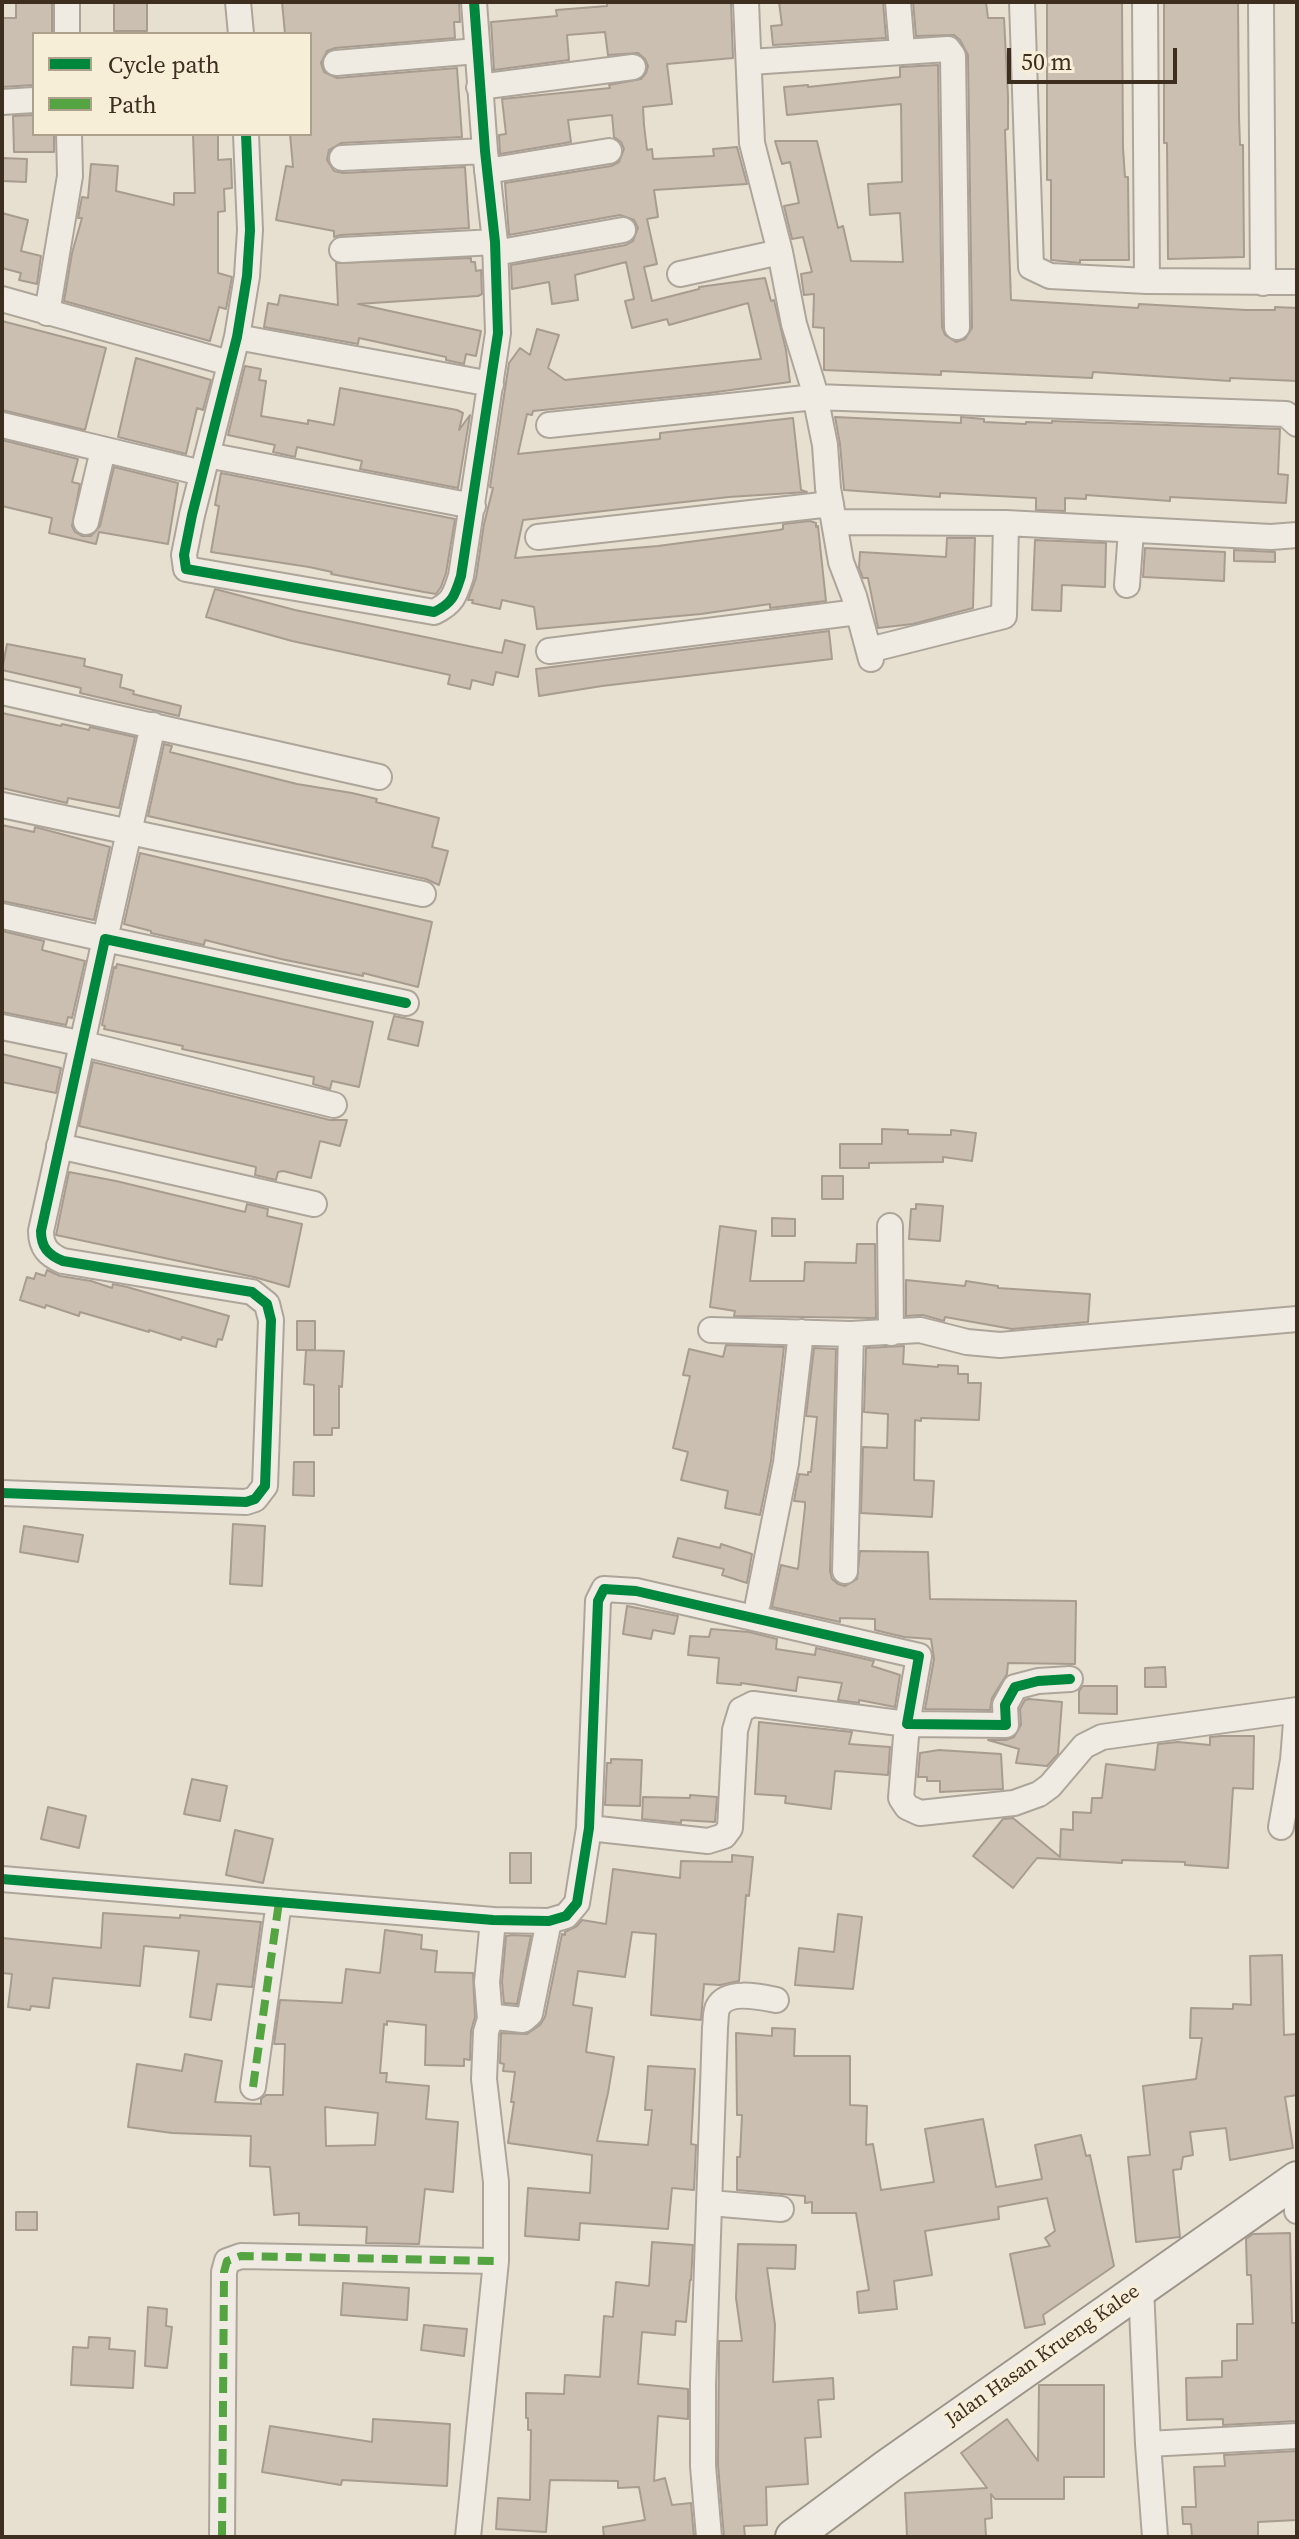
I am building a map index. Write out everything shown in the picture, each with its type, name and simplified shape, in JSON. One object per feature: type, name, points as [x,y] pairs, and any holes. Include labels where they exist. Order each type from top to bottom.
[{"type":"street","points":[[67,2],[67,32]]},
{"type":"street","points":[[238,2],[241,32]]},
{"type":"street","points":[[246,136],[250,230],[247,276],[237,337],[184,555],[186,569],[434,612],[447,606],[461,576],[498,333],[495,248],[474,2]]},
{"type":"street","points":[[746,2],[752,143],[780,252],[794,324],[816,398],[841,562],[870,654],[1004,616],[1006,523]]},
{"type":"street","points":[[898,2],[902,50]]},
{"type":"street","points":[[1022,2],[1031,267],[1050,276],[1147,281],[1297,282]]},
{"type":"street","points":[[1145,2],[1147,281]]},
{"type":"street","points":[[1261,2],[1263,283]]},
{"type":"street","points":[[750,62],[948,49],[953,56],[957,327]]},
{"type":"street","points":[[336,63],[477,51]]},
{"type":"street","points":[[479,87],[633,67]]},
{"type":"street","points":[[2,102],[32,100]]},
{"type":"street","points":[[47,313],[70,176],[69,136]]},
{"type":"street","points":[[342,158],[486,161],[609,151]]},
{"type":"street","points":[[342,250],[495,248],[623,230]]},
{"type":"street","points":[[680,274],[780,252]]},
{"type":"street","points":[[2,299],[229,363]]},
{"type":"street","points":[[237,337],[491,384]]},
{"type":"street","points":[[549,425],[816,398],[1293,417]]},
{"type":"street","points":[[2,425],[103,450],[473,506]]},
{"type":"street","points":[[86,522],[103,450]]},
{"type":"street","points":[[538,537],[833,513],[1131,531],[1271,537],[1297,535]]},
{"type":"street","points":[[1127,585],[1131,531]]},
{"type":"street","points":[[549,651],[858,612]]},
{"type":"street","points":[[2,692],[379,777]]},
{"type":"street","points":[[2,1493],[246,1502],[255,1499],[265,1486],[271,1320],[267,1304],[252,1292],[63,1261],[46,1251],[41,1242],[59,1146],[153,725]]},
{"type":"street","points":[[2,805],[423,894]]},
{"type":"street","points":[[2,916],[406,1003]]},
{"type":"street","points":[[2,1027],[334,1105]]},
{"type":"street","points":[[59,1146],[314,1204]]},
{"type":"street","points":[[890,1226],[891,1333]]},
{"type":"street","points":[[711,1330],[851,1334],[920,1330],[967,1342],[1000,1345],[1297,1319]]},
{"type":"street","points":[[758,1603],[786,1463],[801,1332]]},
{"type":"street","points":[[845,1571],[851,1334]]},
{"type":"street","points":[[2,1879],[493,1920],[549,1921],[566,1916],[577,1903],[589,1828],[598,1601],[604,1589],[624,1588],[919,1656],[907,1724],[901,1798],[907,1807],[920,1813],[1014,1803],[1039,1794],[1050,1786],[1084,1746],[1102,1737],[1297,1710],[1293,1760],[1281,1827]]},
{"type":"street","points":[[589,1828],[708,1841],[724,1836],[730,1828],[735,1730],[741,1710],[753,1704],[907,1724],[1006,1725],[1005,1705],[1015,1687],[1038,1681],[1070,1679]]},
{"type":"street","points":[[253,2087],[279,1902]]},
{"type":"street","points":[[468,2537],[496,2261],[496,2182],[484,2079],[486,2032],[490,2019],[487,1982],[493,1920]]},
{"type":"street","points":[[490,2019],[523,2020],[530,2014],[549,1921]]},
{"type":"street","points":[[709,2537],[703,2466],[703,2384],[715,2027],[718,2007],[725,2000],[762,1997],[776,2000]]},
{"type":"street","name":"Jalan Hasan Krueng Kalee","points":[[793,2537],[1141,2287],[1297,2190]]},
{"type":"street","points":[[710,2203],[781,2209]]},
{"type":"street","points":[[222,2537],[224,2272],[227,2261],[241,2256],[496,2261]]},
{"type":"street","points":[[1141,2287],[1155,2537]]},
{"type":"street","points":[[1148,2444],[1297,2436]]},
{"type":"building","points":[[16,2],[52,2],[52,32],[32,32],[32,85],[2,87],[2,18],[16,18]]},
{"type":"building","points":[[114,2],[147,2],[147,31],[114,31]]},
{"type":"building","points":[[282,2],[459,2],[460,22],[454,22],[455,38],[335,48],[327,51],[321,63],[324,72],[337,78],[457,68],[462,137],[341,143],[329,150],[327,160],[334,171],[343,173],[465,167],[469,228],[334,237],[334,231],[276,220],[286,166],[293,167],[290,136],[312,136],[312,32],[285,32]]},
{"type":"building","points":[[607,2],[731,2],[733,58],[667,64],[672,104],[643,107],[644,125],[647,150],[652,149],[653,159],[714,156],[713,149],[737,147],[747,184],[654,190],[658,217],[647,219],[657,264],[644,267],[652,301],[699,287],[765,278],[771,301],[774,300],[790,382],[533,411],[532,415],[527,414],[518,454],[660,439],[660,433],[793,418],[801,490],[807,492],[729,497],[523,520],[515,558],[658,546],[779,530],[783,529],[783,524],[810,521],[818,526],[826,601],[770,608],[770,604],[701,614],[537,629],[534,607],[502,600],[500,609],[468,600],[476,578],[493,488],[490,487],[509,363],[520,348],[530,355],[537,329],[559,335],[548,368],[565,380],[761,359],[748,303],[669,325],[667,319],[632,328],[625,301],[634,299],[626,262],[575,275],[578,300],[552,304],[549,282],[512,289],[511,265],[626,245],[633,241],[638,228],[634,220],[620,215],[509,235],[505,183],[611,166],[619,162],[624,149],[614,137],[612,115],[568,120],[571,142],[500,154],[499,135],[506,134],[502,99],[610,88],[609,85],[641,79],[648,66],[638,53],[608,55],[605,32],[567,35],[569,60],[494,70],[491,22],[557,16],[556,10],[607,6]]},
{"type":"building","points":[[779,2],[883,2],[886,38],[773,45],[771,26],[782,25]]},
{"type":"building","points":[[913,2],[986,2],[988,18],[1004,18],[1011,300],[1138,308],[1139,304],[1246,310],[1297,308],[1297,381],[1230,378],[1230,381],[1093,372],[1092,378],[941,371],[941,375],[824,370],[824,328],[813,327],[814,294],[804,295],[801,274],[812,272],[803,237],[792,239],[784,206],[799,203],[790,162],[782,164],[775,141],[817,141],[838,228],[843,226],[851,261],[903,262],[900,213],[870,215],[868,184],[902,182],[901,104],[787,115],[784,87],[900,77],[900,67],[938,65],[942,327],[945,335],[956,342],[965,339],[972,328],[968,55],[954,35],[916,36]]},
{"type":"building","points":[[1047,2],[1122,2],[1123,148],[1125,177],[1128,177],[1129,260],[1080,260],[1080,263],[1051,260],[1051,180],[1047,180]]},
{"type":"building","points":[[1164,2],[1238,2],[1244,257],[1168,259]]},
{"type":"building","points":[[32,115],[32,136],[54,136],[54,152],[14,152],[13,116]]},
{"type":"building","points":[[193,136],[218,136],[218,160],[231,159],[232,188],[224,189],[225,211],[218,212],[218,273],[232,277],[226,309],[219,307],[210,341],[64,301],[82,218],[78,218],[82,197],[88,198],[91,164],[118,166],[116,191],[174,205],[174,193],[195,193]]},
{"type":"building","points":[[2,158],[27,159],[26,182],[2,181]]},
{"type":"building","points":[[2,213],[28,220],[21,251],[41,256],[37,284],[19,280],[21,273],[2,268]]},
{"type":"building","points":[[471,258],[476,271],[481,270],[482,294],[478,296],[358,304],[481,331],[476,356],[466,354],[464,364],[446,360],[446,357],[359,338],[358,344],[264,327],[268,303],[278,305],[280,295],[338,305],[336,263]]},
{"type":"building","points":[[2,321],[106,348],[85,430],[2,410]]},
{"type":"building","points":[[136,358],[211,380],[203,410],[197,408],[186,454],[118,437]]},
{"type":"building","points":[[245,366],[261,369],[259,380],[266,381],[261,416],[334,425],[340,388],[457,410],[463,413],[459,430],[470,415],[458,488],[360,469],[362,461],[297,447],[295,457],[273,452],[275,445],[228,435]]},
{"type":"building","points":[[835,417],[961,423],[961,417],[984,419],[984,422],[1026,424],[1052,421],[1280,429],[1278,474],[1288,475],[1286,503],[1170,497],[1170,501],[1086,495],[1086,499],[1065,498],[1065,511],[1036,510],[1036,498],[940,493],[940,497],[844,490]]},
{"type":"building","points":[[2,440],[78,459],[72,482],[80,484],[72,526],[82,536],[91,536],[100,526],[114,467],[178,483],[168,544],[99,532],[96,544],[49,533],[52,518],[2,506]]},
{"type":"building","points":[[221,473],[455,519],[441,587],[436,594],[309,567],[211,552]]},
{"type":"building","points":[[947,538],[975,538],[973,608],[913,624],[878,628],[868,578],[863,578],[859,568],[860,552],[946,557]]},
{"type":"building","points":[[1035,540],[1106,543],[1105,587],[1062,585],[1061,611],[1032,610]]},
{"type":"building","points":[[1145,548],[1225,552],[1224,581],[1143,577]]},
{"type":"building","points":[[1234,550],[1275,552],[1275,562],[1234,561]]},
{"type":"building","points":[[215,589],[295,610],[502,653],[505,640],[525,645],[518,677],[496,672],[493,685],[472,680],[470,689],[448,684],[450,675],[292,641],[206,617]]},
{"type":"building","points":[[829,631],[832,659],[539,696],[536,669]]},
{"type":"building","points":[[7,644],[85,659],[84,666],[122,675],[120,687],[134,691],[133,694],[181,706],[179,716],[80,693],[81,688],[2,670]]},
{"type":"building","points":[[2,713],[135,737],[119,808],[68,798],[67,803],[2,788]]},
{"type":"building","points":[[164,744],[172,746],[170,752],[297,784],[377,799],[376,802],[439,818],[432,847],[448,851],[439,885],[426,879],[148,816]]},
{"type":"building","points":[[2,825],[34,832],[35,827],[110,847],[94,920],[2,901]]},
{"type":"building","points":[[140,853],[432,922],[418,987],[205,940],[204,945],[124,924]]},
{"type":"building","points":[[2,931],[44,941],[42,950],[85,961],[72,1018],[68,1017],[66,1025],[2,1012]]},
{"type":"building","points":[[117,964],[373,1022],[359,1087],[332,1081],[330,1089],[313,1084],[314,1077],[104,1029],[102,1025]]},
{"type":"building","points":[[394,1016],[423,1022],[418,1046],[388,1039]]},
{"type":"building","points":[[2,1054],[61,1068],[56,1093],[2,1082]]},
{"type":"building","points":[[93,1062],[330,1120],[347,1120],[340,1146],[320,1141],[311,1178],[283,1171],[278,1172],[276,1180],[255,1175],[256,1167],[79,1126]]},
{"type":"building","points":[[882,1129],[908,1130],[908,1134],[951,1135],[951,1130],[976,1133],[972,1161],[943,1157],[943,1162],[869,1163],[869,1168],[840,1168],[840,1144],[882,1144]]},
{"type":"building","points":[[69,1172],[245,1212],[247,1204],[268,1209],[267,1216],[302,1224],[289,1287],[56,1235]]},
{"type":"building","points":[[822,1176],[843,1176],[843,1199],[822,1199]]},
{"type":"building","points":[[916,1204],[943,1206],[940,1241],[909,1239],[911,1209],[916,1209]]},
{"type":"building","points":[[772,1218],[795,1219],[795,1236],[772,1236]]},
{"type":"building","points":[[720,1226],[756,1231],[750,1281],[804,1281],[805,1262],[856,1263],[857,1244],[875,1244],[876,1318],[734,1316],[735,1311],[710,1307]]},
{"type":"building","points":[[47,1270],[112,1288],[113,1284],[127,1287],[229,1316],[222,1340],[218,1339],[216,1347],[20,1300],[27,1277],[34,1279],[36,1273],[45,1276]]},
{"type":"building","points":[[906,1280],[965,1286],[966,1281],[998,1288],[1090,1294],[1088,1322],[1012,1329],[945,1317],[944,1321],[923,1315],[906,1316]]},
{"type":"building","points":[[297,1321],[315,1321],[315,1350],[297,1350]]},
{"type":"building","points":[[726,1345],[784,1347],[771,1461],[760,1515],[725,1508],[728,1491],[681,1480],[688,1452],[673,1448],[690,1376],[683,1375],[689,1349],[723,1357]]},
{"type":"building","points":[[904,1346],[903,1364],[958,1366],[958,1374],[968,1374],[968,1383],[981,1383],[979,1420],[915,1420],[914,1480],[934,1481],[932,1517],[861,1513],[863,1447],[887,1448],[888,1414],[864,1412],[866,1348]]},
{"type":"building","points":[[814,1348],[836,1349],[832,1579],[845,1586],[857,1579],[860,1551],[928,1552],[930,1599],[1076,1601],[1075,1664],[1008,1663],[1007,1674],[992,1698],[990,1710],[925,1709],[934,1659],[931,1639],[875,1630],[875,1619],[840,1618],[840,1622],[772,1607],[781,1565],[798,1569],[805,1502],[794,1501],[799,1474],[808,1475],[811,1472],[817,1417],[806,1416]]},
{"type":"building","points":[[306,1350],[344,1351],[342,1387],[339,1386],[339,1428],[332,1428],[332,1435],[314,1435],[314,1385],[304,1384]]},
{"type":"building","points":[[294,1462],[314,1462],[314,1496],[293,1495]]},
{"type":"building","points":[[233,1524],[265,1526],[262,1586],[230,1584]]},
{"type":"building","points":[[24,1526],[83,1535],[78,1562],[20,1552]]},
{"type":"building","points":[[678,1538],[720,1548],[721,1544],[752,1554],[747,1583],[722,1575],[724,1569],[673,1557]]},
{"type":"building","points":[[627,1606],[678,1616],[674,1634],[653,1630],[651,1639],[623,1634]]},
{"type":"building","points":[[711,1629],[749,1632],[777,1639],[776,1649],[815,1655],[816,1648],[874,1661],[872,1666],[900,1675],[895,1707],[859,1700],[859,1703],[838,1700],[842,1683],[798,1677],[796,1691],[741,1683],[717,1683],[719,1658],[688,1655],[690,1636],[709,1637]]},
{"type":"building","points":[[1165,1667],[1166,1687],[1145,1687],[1145,1668]]},
{"type":"building","points":[[1083,1686],[1117,1686],[1117,1714],[1079,1713],[1079,1691]]},
{"type":"building","points":[[1029,1699],[1062,1702],[1058,1754],[1047,1766],[1016,1763],[1019,1749],[988,1740],[1014,1737],[1021,1725],[1020,1709]]},
{"type":"building","points":[[759,1722],[852,1732],[849,1744],[890,1747],[888,1775],[835,1771],[831,1809],[785,1803],[786,1796],[755,1794]]},
{"type":"building","points":[[1254,1736],[1253,1789],[1233,1788],[1228,1868],[1185,1865],[1185,1862],[1122,1860],[1122,1863],[1037,1858],[1013,1888],[973,1856],[1003,1819],[1013,1818],[1060,1857],[1061,1829],[1073,1830],[1073,1812],[1091,1813],[1092,1798],[1102,1798],[1106,1764],[1155,1770],[1158,1744],[1210,1745],[1210,1737]]},
{"type":"building","points":[[939,1750],[1001,1754],[1003,1789],[940,1792],[940,1781],[918,1777],[920,1753]]},
{"type":"building","points":[[611,1759],[642,1760],[640,1806],[605,1805],[607,1763],[611,1763]]},
{"type":"building","points":[[192,1779],[227,1786],[220,1821],[184,1814]]},
{"type":"building","points":[[690,1795],[717,1797],[715,1822],[642,1819],[643,1797],[690,1798]]},
{"type":"building","points":[[48,1807],[86,1816],[79,1848],[41,1839]]},
{"type":"building","points":[[235,1830],[273,1839],[263,1883],[226,1875]]},
{"type":"building","points":[[510,1853],[531,1853],[531,1883],[510,1883]]},
{"type":"building","points":[[732,1855],[753,1857],[749,1896],[746,1895],[739,1981],[704,1984],[701,2020],[651,2015],[656,1934],[632,1932],[625,1977],[578,1971],[573,2005],[592,2008],[586,2052],[614,2057],[597,2141],[648,2145],[652,2110],[645,2110],[648,2066],[695,2069],[691,2144],[696,2145],[694,2190],[672,2188],[668,2229],[580,2223],[579,2240],[525,2236],[528,2188],[590,2193],[592,2155],[508,2143],[515,2072],[503,2071],[504,2064],[500,2063],[501,2033],[527,2034],[540,2025],[545,2017],[562,1934],[565,1935],[582,1920],[606,1924],[613,1869],[680,1878],[681,1861],[732,1862]]},
{"type":"building","points":[[103,1913],[261,1922],[252,1987],[217,1984],[211,2020],[190,2017],[199,1951],[144,1946],[140,1986],[53,1978],[49,2008],[31,2006],[30,2010],[8,2007],[12,1974],[2,1973],[2,1938],[101,1948]]},
{"type":"building","points":[[838,1914],[862,1917],[853,1989],[795,1985],[799,1948],[834,1952]]},
{"type":"building","points":[[385,1930],[422,1935],[421,1949],[437,1951],[435,1972],[473,1973],[475,2017],[470,2060],[464,2059],[464,2066],[425,2065],[426,2025],[387,2021],[387,2025],[384,2024],[380,2073],[387,2073],[386,2082],[429,2086],[426,2119],[458,2122],[453,2192],[425,2189],[419,2244],[366,2243],[367,2227],[299,2225],[299,2213],[274,2215],[270,2167],[250,2166],[251,2136],[172,2133],[128,2127],[137,2064],[182,2071],[185,2054],[222,2061],[215,2102],[261,2104],[261,2099],[266,2095],[283,2095],[285,2044],[274,2044],[280,2000],[342,2003],[346,1969],[380,1973]],"holes":[[[325,2107],[378,2113],[375,2145],[326,2146]]]},
{"type":"building","points":[[506,1936],[531,1936],[517,2004],[504,2003],[502,1982]]},
{"type":"building","points":[[1282,1955],[1284,2035],[1297,2034],[1297,2095],[1285,2097],[1293,2148],[1230,2160],[1226,2128],[1190,2132],[1193,2155],[1183,2157],[1181,2169],[1173,2170],[1180,2237],[1136,2242],[1128,2157],[1150,2155],[1143,2086],[1196,2079],[1202,2038],[1190,2038],[1191,2008],[1233,2009],[1233,2004],[1251,2005],[1250,1956]]},
{"type":"building","points":[[772,2028],[795,2029],[794,2056],[850,2056],[850,2105],[867,2106],[866,2145],[873,2144],[881,2190],[934,2182],[925,2129],[983,2119],[996,2187],[1042,2179],[1035,2145],[1081,2135],[1086,2156],[1090,2155],[1114,2266],[1043,2315],[1045,2324],[1025,2328],[1010,2254],[1050,2246],[1045,2238],[1055,2231],[1047,2198],[998,2207],[999,2219],[925,2231],[932,2275],[894,2281],[897,2309],[859,2313],[857,2292],[869,2290],[856,2213],[812,2213],[812,2202],[805,2203],[805,2196],[737,2190],[742,2115],[737,2115],[736,2033],[772,2036]]},
{"type":"building","points":[[16,2212],[37,2212],[37,2230],[16,2230]]},
{"type":"building","points":[[1290,2233],[1292,2323],[1296,2323],[1297,2421],[1223,2425],[1223,2419],[1187,2420],[1186,2378],[1222,2377],[1222,2361],[1237,2360],[1237,2324],[1253,2324],[1246,2239],[1253,2234]]},
{"type":"building","points":[[652,2242],[693,2245],[686,2322],[676,2321],[675,2335],[642,2332],[638,2384],[688,2389],[688,2419],[658,2416],[654,2481],[665,2478],[672,2505],[691,2503],[694,2537],[604,2537],[603,2527],[645,2520],[639,2487],[618,2488],[618,2481],[550,2480],[546,2532],[496,2529],[498,2498],[530,2500],[531,2430],[528,2430],[526,2418],[526,2393],[564,2394],[565,2375],[600,2377],[604,2316],[613,2317],[616,2282],[649,2286]]},
{"type":"building","points":[[738,2244],[796,2245],[795,2269],[767,2268],[775,2325],[773,2382],[833,2378],[834,2399],[818,2400],[821,2437],[805,2438],[808,2484],[766,2487],[767,2525],[744,2526],[745,2537],[724,2537],[718,2465],[719,2341],[742,2341],[736,2298]]},
{"type":"building","points":[[343,2283],[409,2288],[407,2320],[341,2315]]},
{"type":"building","points":[[148,2307],[167,2309],[166,2326],[172,2327],[167,2368],[145,2366]]},
{"type":"building","points":[[424,2325],[467,2329],[464,2356],[421,2350]]},
{"type":"building","points":[[89,2337],[110,2338],[109,2349],[135,2351],[133,2388],[71,2385],[73,2347],[88,2348]]},
{"type":"building","points":[[1039,2385],[1104,2385],[1104,2477],[1064,2477],[1064,2499],[995,2499],[991,2494],[992,2518],[985,2519],[986,2537],[907,2537],[905,2493],[987,2488],[961,2453],[1007,2419],[1038,2461]]},
{"type":"building","points":[[373,2419],[450,2424],[447,2486],[342,2480],[341,2485],[262,2472],[270,2426],[372,2442]]},
{"type":"building","points":[[1297,2451],[1297,2520],[1258,2522],[1258,2537],[1192,2537],[1191,2524],[1183,2524],[1182,2507],[1196,2507],[1194,2467],[1225,2466],[1224,2455]]},
{"type":"marked path","points":[[253,2087],[279,1902]]},
{"type":"marked path","points":[[222,2537],[224,2272],[227,2261],[241,2256],[496,2261]]},
{"type":"cycle path","points":[[246,136],[250,230],[247,276],[237,337],[192,515],[184,555],[186,569],[434,612],[452,598],[461,576],[498,333],[495,242],[474,2]]},
{"type":"cycle path","points":[[2,1493],[246,1502],[255,1499],[265,1486],[271,1320],[267,1304],[252,1292],[63,1261],[49,1253],[42,1242],[41,1231],[105,939],[406,1003]]},
{"type":"cycle path","points":[[2,1879],[493,1920],[549,1921],[566,1916],[577,1903],[589,1828],[598,1601],[604,1589],[636,1591],[919,1656],[907,1724],[1006,1725],[1005,1705],[1015,1687],[1038,1681],[1070,1679]]}]
